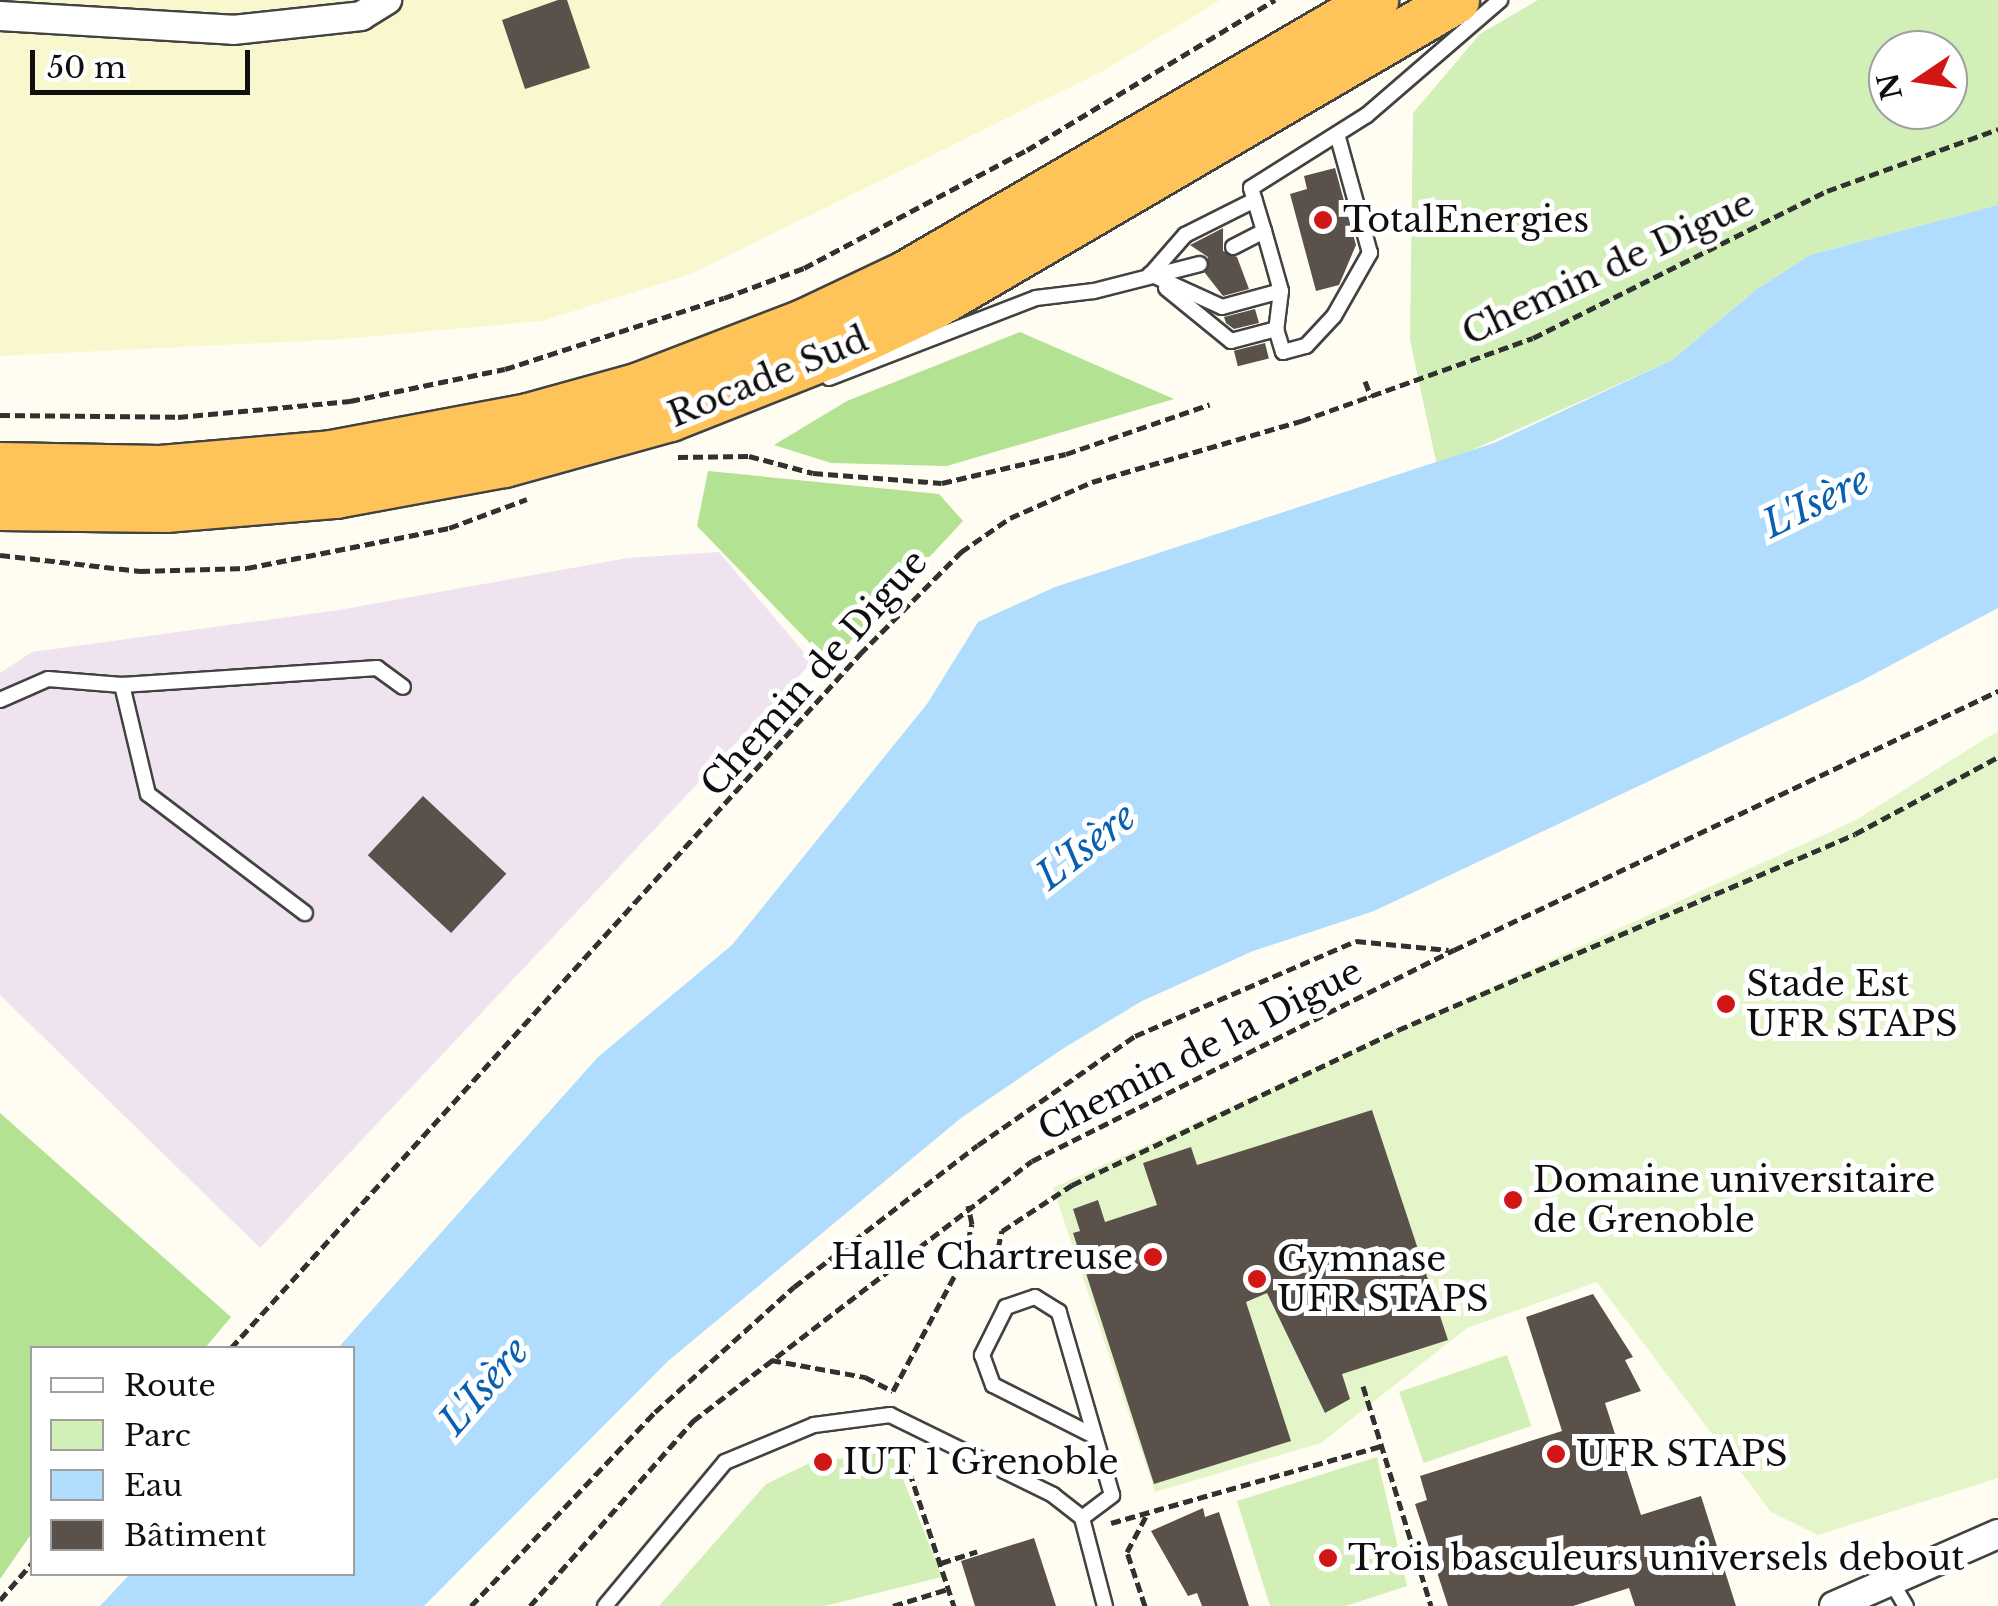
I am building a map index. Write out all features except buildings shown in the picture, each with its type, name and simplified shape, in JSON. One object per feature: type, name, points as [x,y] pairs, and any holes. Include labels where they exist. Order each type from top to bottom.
[{"type":"highway","name":"Rocade Sud","points":[[0,465],[160,468],[330,453],[509,420],[639,384],[803,322],[923,264],[1375,0]]},
{"type":"highway","name":"Rocade Sud","points":[[0,507],[166,509],[336,495],[611,437],[883,331],[1066,232],[1456,0]]},
{"type":"street","points":[[0,16],[233,30],[360,16],[387,0]]},
{"type":"street","points":[[1834,1606],[1888,1577],[1998,1534]]},
{"type":"lane","points":[[1337,134],[1370,253],[1334,316],[1306,346],[1283,352],[1276,329],[1281,290],[1251,188],[1337,134],[1500,0]]},
{"type":"lane","points":[[1150,274],[1185,235],[1254,200]]},
{"type":"lane","points":[[1233,247],[1264,230]]},
{"type":"lane","points":[[811,385],[1036,298],[1094,291],[1200,264]]},
{"type":"lane","points":[[1150,274],[1231,341],[1276,329]]},
{"type":"lane","points":[[1150,274],[1222,308],[1281,290]]},
{"type":"lane","points":[[611,437],[776,396]]},
{"type":"lane","points":[[0,700],[48,679],[122,685],[377,668],[403,687]]},
{"type":"lane","points":[[122,685],[148,794],[305,913]]},
{"type":"lane","points":[[1082,1518],[1112,1494],[1058,1312],[1035,1296],[1006,1307],[982,1355],[993,1385],[1092,1436]]},
{"type":"lane","points":[[605,1606],[724,1462],[814,1425],[885,1416],[1037,1487],[1082,1518],[1105,1606]]},
{"type":"lane","points":[[1888,1577],[1906,1606]]},
{"type":"path","points":[[0,415],[178,416],[350,401],[504,369],[724,298],[804,268],[1027,150],[1275,0]]},
{"type":"path","name":"Chemin de Digue","points":[[233,1346],[860,654],[961,552],[1010,518],[1092,482],[1371,397],[1532,338],[1827,191],[1998,129]]},
{"type":"path","points":[[1365,381],[1371,397]]},
{"type":"path","points":[[674,458],[749,456],[813,473],[942,483],[1066,454],[1210,404]]},
{"type":"path","points":[[0,556],[140,571],[247,568],[450,528],[535,496]]},
{"type":"path","name":"Chemin de la Digue","points":[[530,1606],[693,1421],[968,1205],[1032,1162],[1454,950],[1998,691]]},
{"type":"path","points":[[995,1263],[1002,1231],[1072,1185],[1398,1030],[1855,834],[1998,757]]},
{"type":"path","points":[[472,1606],[655,1412],[794,1288],[978,1145],[1136,1036],[1356,941],[1454,950]]},
{"type":"path","points":[[954,1606],[885,1416],[893,1391],[965,1256],[972,1224],[968,1205]]},
{"type":"path","points":[[772,1360],[865,1377],[893,1391]]},
{"type":"path","points":[[1363,1386],[1431,1606]]},
{"type":"path","points":[[1082,1518],[1121,1525],[1380,1446]]},
{"type":"path","points":[[1144,1606],[1127,1552],[1146,1518]]},
{"type":"path","points":[[941,1562],[976,1550]]},
{"type":"path","points":[[0,1600],[30,1565]]},
{"type":"path","points":[[894,1606],[948,1589]]},
{"type":"shaded area","points":[[0,0],[1220,0],[1107,69],[691,274],[542,321],[343,339],[0,356]]},
{"type":"shaded area","points":[[719,552],[812,662],[260,1248],[0,995],[0,673],[32,652],[339,610],[628,558]]},
{"type":"green space","points":[[1538,0],[1998,0],[1998,205],[1810,255],[1757,289],[1672,360],[1437,466],[1410,340],[1413,113],[1480,34]]},
{"type":"green space","points":[[1020,332],[1174,399],[947,466],[831,463],[774,445],[847,401]]},
{"type":"green space","points":[[708,471],[939,494],[963,521],[830,664],[697,526]]},
{"type":"green space","name":"Stade Est UFR STAPS","points":[[1998,731],[1998,1478],[1818,1535],[1771,1512],[1597,1282],[1467,1328],[1321,1443],[1155,1492],[1053,1188],[1856,820]]},
{"type":"green space","points":[[0,1113],[231,1317],[207,1346],[30,1346],[30,1536],[0,1579]]},
{"type":"green space","points":[[1507,1355],[1531,1426],[1424,1463],[1399,1392]]},
{"type":"green space","points":[[892,1451],[942,1577],[825,1606],[659,1606],[766,1484],[810,1463]]},
{"type":"green space","points":[[1377,1457],[1407,1586],[1346,1606],[1270,1606],[1237,1501]]},
{"type":"water","name":"L'Isère","points":[[1998,205],[1998,608],[1861,681],[1374,911],[1253,951],[1142,1001],[1064,1048],[961,1118],[668,1361],[424,1606],[100,1606],[128,1576],[355,1576],[355,1346],[340,1346],[598,1057],[732,945],[927,704],[978,622],[1055,587],[1494,443],[1672,360],[1757,289],[1810,255]]},
{"type":"place","name":"TotalEnergies","points":[[1323,220]]},
{"type":"place","name":"Stade Est UFR STAPS","points":[[1726,1004]]},
{"type":"place","name":"Domaine universitaire de Grenoble","points":[[1513,1200]]},
{"type":"place","name":"Halle Chartreuse","points":[[1153,1257]]},
{"type":"place","name":"Gymnase UFR STAPS","points":[[1257,1279]]},
{"type":"place","name":"UFR STAPS","points":[[1556,1454]]},
{"type":"place","name":"IUT 1 Grenoble","points":[[823,1462]]},
{"type":"place","name":"Trois basculeurs universels debout","points":[[1328,1558]]}]
